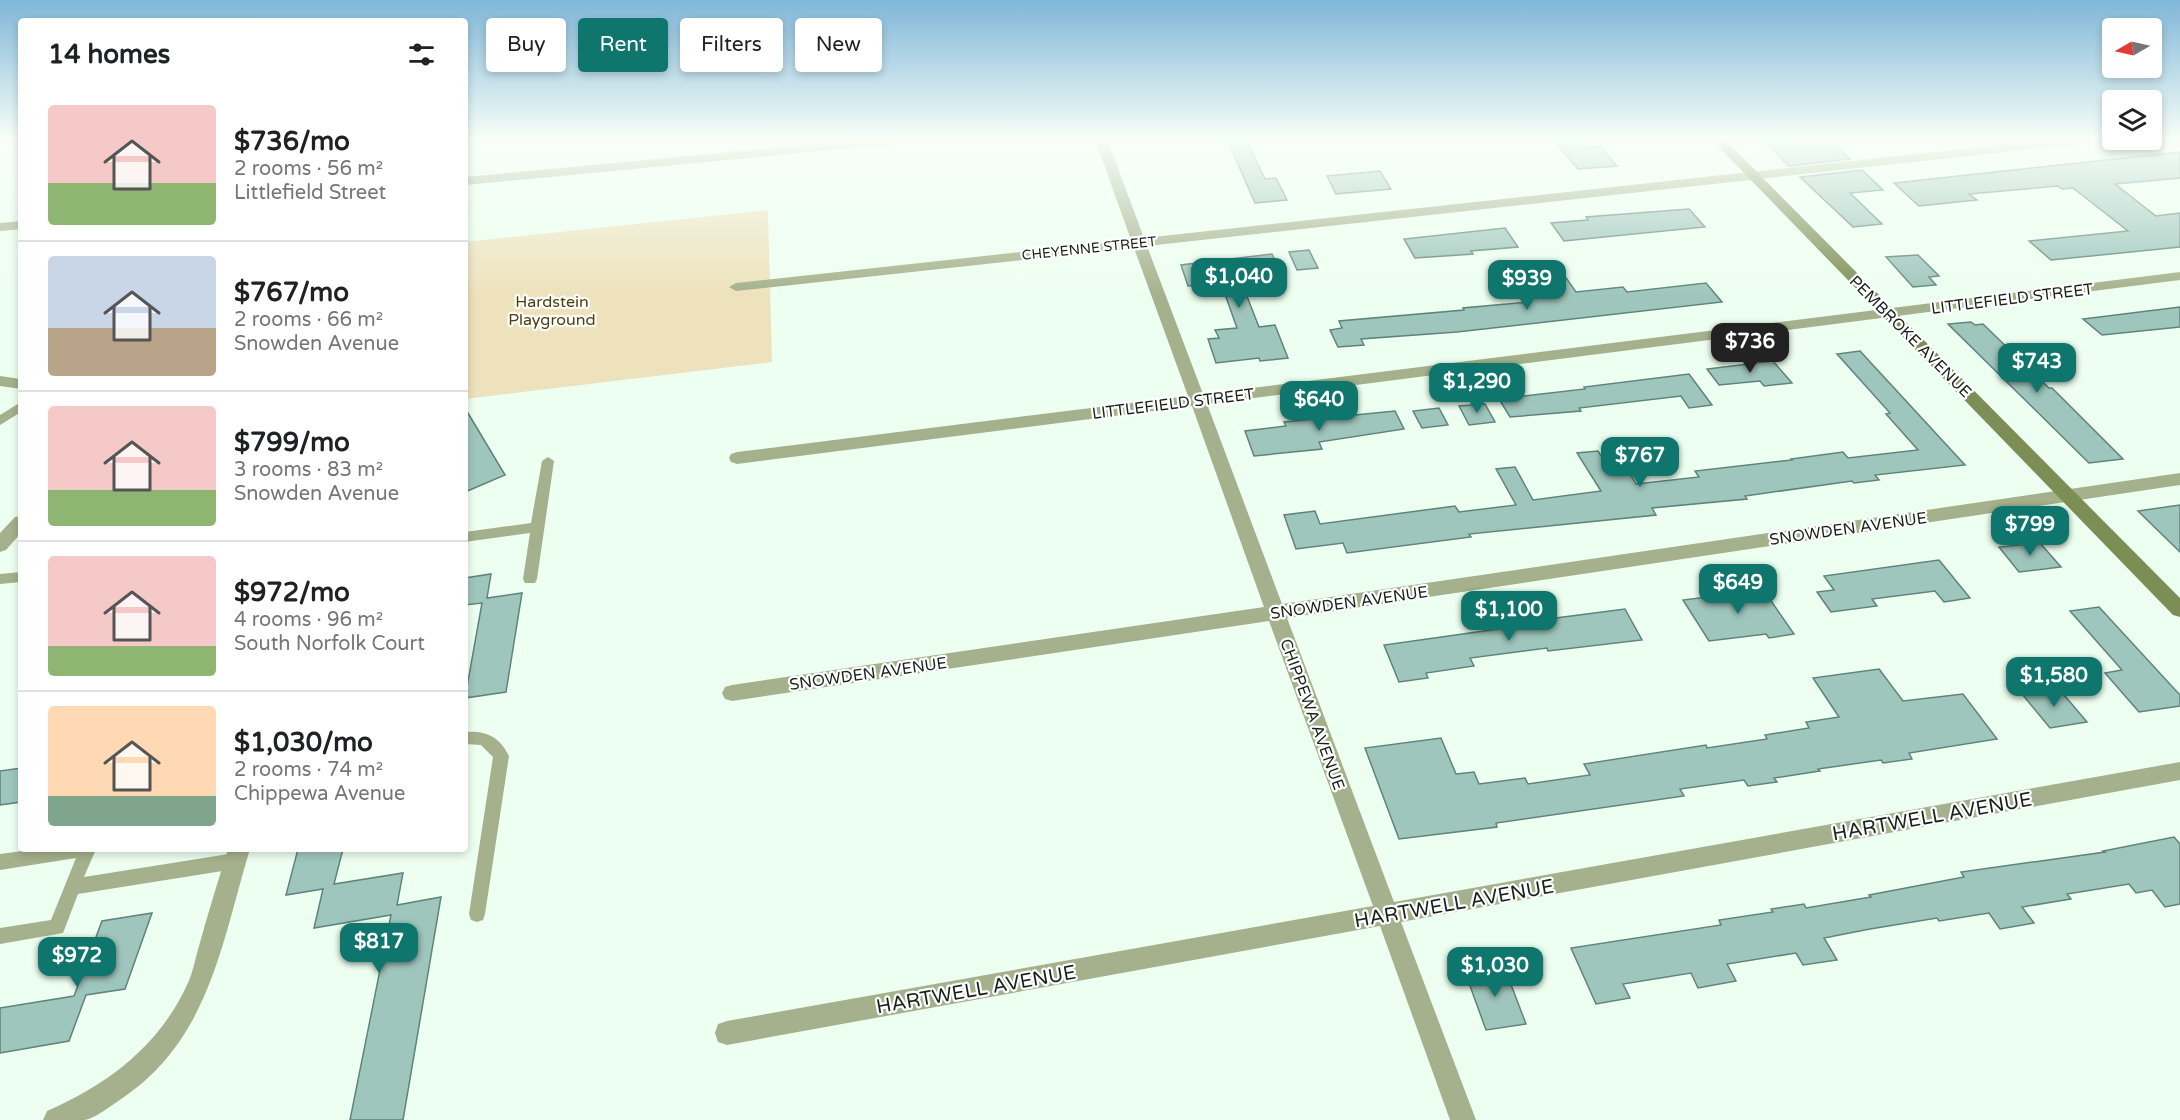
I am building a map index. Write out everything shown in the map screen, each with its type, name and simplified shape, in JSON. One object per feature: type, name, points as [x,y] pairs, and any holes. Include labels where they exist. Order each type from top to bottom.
[{"type":"street","name":"CHIPPEWA AVENUE","points":[[1120,191],[1463,1120]]},
{"type":"street","name":"CHEYENNE STREET","points":[[735,287],[1613,191]]},
{"type":"street","name":"PEMBROKE AVENUE","points":[[1768,191],[2180,610]]},
{"type":"street","points":[[0,227],[18,225]]},
{"type":"street","name":"LITTLEFIELD STREET","points":[[737,458],[2180,276]]},
{"type":"street","points":[[0,381],[18,384]]},
{"type":"street","name":"SNOWDEN AVENUE","points":[[732,693],[2180,479]]},
{"type":"street","points":[[0,545],[18,525]]},
{"type":"street","name":"HARTWELL AVENUE","points":[[727,1034],[2180,771]]},
{"type":"street","points":[[56,1120],[84,1108],[110,1092],[141,1068],[168,1040],[183,1018],[197,989],[237,855]]},
{"type":"lane","points":[[0,421],[18,408]]},
{"type":"lane","points":[[530,579],[548,461]]},
{"type":"lane","points":[[468,537],[537,527]]},
{"type":"lane","points":[[0,579],[18,577]]},
{"type":"lane","points":[[468,738],[475,737],[492,742],[501,756],[477,914]]},
{"type":"lane","points":[[0,862],[68,852]]},
{"type":"lane","points":[[0,936],[57,927],[87,852]]},
{"type":"lane","points":[[72,887],[237,855]]},
{"type":"green space","name":"Hardstein Playground","points":[[768,210],[772,362],[468,399],[468,242]]},
{"type":"building","points":[[1250,191],[1283,191],[1287,200],[1255,203]]},
{"type":"building","points":[[1335,191],[1366,191],[1336,194]]},
{"type":"building","points":[[1815,191],[1869,191],[1850,193],[1882,224],[1853,227]]},
{"type":"building","points":[[1903,191],[1999,191],[1969,194],[1977,200],[1919,206]]},
{"type":"building","points":[[2077,191],[2124,191],[2156,216],[2180,213],[2180,247],[2051,260],[2029,241],[2128,231]]},
{"type":"building","points":[[1689,209],[1705,227],[1564,241],[1551,223],[1588,220],[1586,217]]},
{"type":"building","points":[[1505,228],[1518,247],[1471,251],[1473,254],[1415,258],[1404,239]]},
{"type":"building","points":[[1309,250],[1318,268],[1297,270],[1289,252]]},
{"type":"building","points":[[1272,254],[1280,272],[1239,276],[1259,327],[1275,325],[1288,358],[1260,361],[1259,358],[1216,363],[1208,339],[1219,338],[1215,330],[1237,328],[1221,283],[1188,286],[1181,265]]},
{"type":"building","points":[[1918,255],[1939,276],[1929,277],[1936,285],[1913,287],[1886,257]]},
{"type":"building","points":[[1562,272],[1576,292],[1623,287],[1627,292],[1706,283],[1722,302],[1457,332],[1361,339],[1364,345],[1338,347],[1330,330],[1342,328],[1339,321],[1464,310],[1463,308],[1528,302],[1526,299],[1555,296],[1540,274]]},
{"type":"building","points":[[2180,307],[2180,327],[2102,335],[2083,319]]},
{"type":"building","points":[[1971,322],[1975,325],[1983,324],[2049,388],[2052,388],[2123,459],[2089,463],[1948,324]]},
{"type":"building","points":[[1860,351],[1965,465],[1875,475],[1879,480],[1854,483],[1852,481],[1745,496],[1747,499],[1652,508],[1656,515],[1469,534],[1471,537],[1347,553],[1343,543],[1296,549],[1284,515],[1315,511],[1320,524],[1455,506],[1459,512],[1516,505],[1496,469],[1515,467],[1533,500],[1601,491],[1577,453],[1598,451],[1611,472],[1628,470],[1636,484],[1699,477],[1695,471],[1843,452],[1848,458],[1918,450],[1886,414],[1890,413],[1837,354]]},
{"type":"building","points":[[1773,361],[1792,383],[1764,386],[1760,381],[1719,385],[1707,369]]},
{"type":"building","points":[[1689,374],[1712,405],[1689,408],[1681,396],[1579,408],[1581,411],[1510,417],[1499,399],[1585,389],[1584,387]]},
{"type":"building","points":[[1485,404],[1495,422],[1469,425],[1459,406]]},
{"type":"building","points":[[1439,408],[1448,425],[1422,428],[1413,411]]},
{"type":"building","points":[[1395,411],[1404,429],[1319,442],[1322,449],[1254,456],[1245,431],[1286,426],[1284,422]]},
{"type":"building","points":[[468,413],[505,475],[468,491]]},
{"type":"building","points":[[2180,505],[2180,552],[2138,511]]},
{"type":"building","points":[[2040,543],[2061,567],[2019,572],[1999,547]]},
{"type":"building","points":[[1939,560],[1970,598],[1944,602],[1935,591],[1872,599],[1877,606],[1831,612],[1817,592],[1834,590],[1824,576]]},
{"type":"building","points":[[491,574],[487,598],[522,593],[506,692],[468,698],[468,681],[482,603],[468,605],[468,578]]},
{"type":"building","points":[[1760,585],[1794,634],[1769,638],[1766,634],[1709,641],[1683,600],[1739,593],[1736,588]]},
{"type":"building","points":[[2099,607],[2180,695],[2180,706],[2139,712],[2105,673],[2122,670],[2070,611]]},
{"type":"building","points":[[1625,609],[1642,640],[1548,651],[1547,648],[1470,658],[1474,666],[1426,673],[1428,678],[1399,682],[1384,645],[1534,624],[1533,621]]},
{"type":"building","points":[[1879,669],[1903,701],[1963,694],[1997,739],[1909,753],[1912,759],[1883,763],[1881,760],[1774,778],[1777,782],[1748,786],[1744,780],[1680,789],[1684,796],[1496,823],[1497,827],[1399,839],[1365,748],[1441,738],[1456,774],[1474,772],[1479,784],[1525,778],[1528,784],[1590,775],[1584,764],[1706,745],[1707,748],[1767,739],[1765,735],[1809,728],[1806,722],[1839,717],[1813,678]]},
{"type":"building","points":[[2059,689],[2087,722],[2050,728],[2022,694]]},
{"type":"building","points":[[18,768],[18,802],[0,805],[0,771]]},
{"type":"building","points":[[2174,837],[2180,844],[2180,904],[2165,907],[2152,890],[2136,893],[2129,884],[2067,894],[2071,899],[2022,907],[2034,923],[2000,929],[1989,913],[1939,921],[1937,918],[1870,929],[1824,938],[1837,960],[1803,965],[1796,953],[1727,964],[1736,981],[1698,988],[1691,973],[1623,984],[1630,998],[1596,1004],[1571,948],[1721,925],[1719,920],[1773,912],[1771,909],[1804,904],[1806,908],[1964,877],[1961,872],[2105,852],[2103,851]]},
{"type":"building","points":[[297,852],[342,852],[334,884],[403,873],[397,905],[441,897],[403,1120],[350,1120],[391,915],[314,928],[323,889],[286,895]]},
{"type":"building","points":[[152,913],[125,989],[86,995],[69,1041],[0,1053],[0,1008],[74,996],[102,921]]},
{"type":"building","points":[[1504,966],[1526,1024],[1486,1030],[1465,972]]}]
